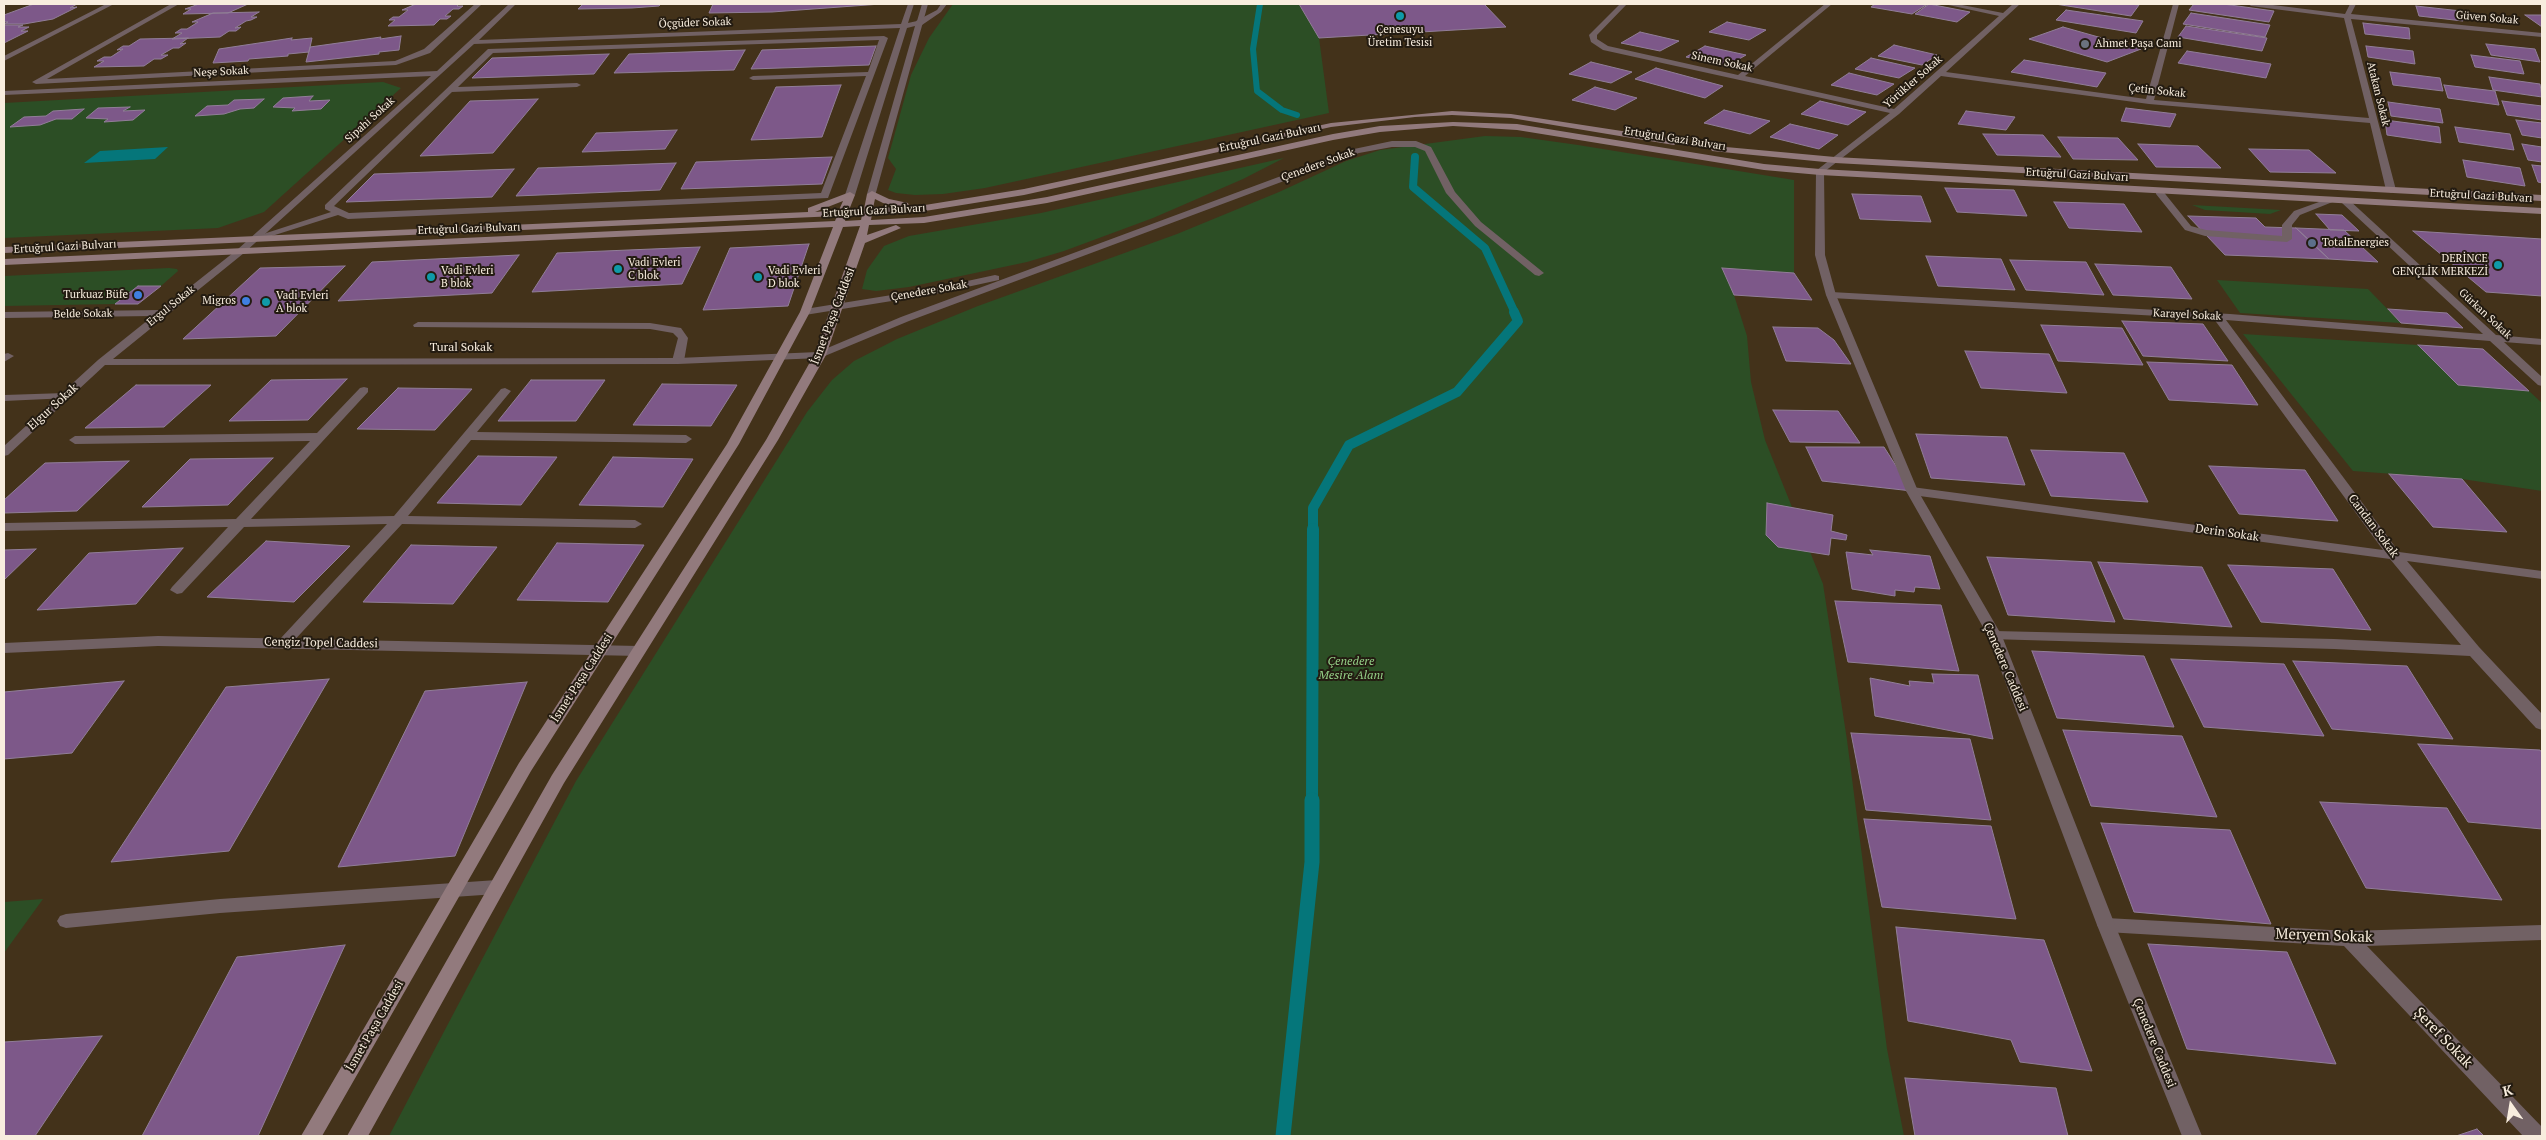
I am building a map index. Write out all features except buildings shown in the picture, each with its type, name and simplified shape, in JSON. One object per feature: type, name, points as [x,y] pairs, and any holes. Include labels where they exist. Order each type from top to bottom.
[{"type":"main road","name":"Ertuğrul Gazi Bulvarı","points":[[4,262],[768,228],[836,227],[867,218],[1024,192],[1331,125],[1415,115],[1452,113],[1512,116],[1736,152],[1835,160],[2542,198]]},
{"type":"main road","name":"Ertuğrul Gazi Bulvarı","points":[[867,218],[924,220],[1047,200],[1310,142],[1380,130],[1425,125],[1469,124],[1517,127],[1764,166],[1820,172],[2159,192],[2542,211]]},
{"type":"main road","points":[[872,194],[886,201],[924,208]]},
{"type":"main road","name":"İsmet Paşa Caddesi","points":[[357,1136],[558,779],[772,440],[820,355],[861,241],[872,194]]},
{"type":"main road","points":[[774,217],[815,209],[850,195]]},
{"type":"main road","name":"İsmet Paşa Caddesi","points":[[311,1136],[525,767],[732,444],[805,312],[836,227],[850,195]]},
{"type":"main road","name":"Ertuğrul Gazi Bulvarı","points":[[4,250],[774,217],[836,227]]},
{"type":"main road","points":[[861,241],[888,230],[924,220]]},
{"type":"main road","points":[[768,228],[819,234],[836,227]]},
{"type":"street","points":[[4,59],[111,4]]},
{"type":"street","points":[[176,4],[36,82],[396,63],[427,51],[479,4]]},
{"type":"street","name":"Sipahi Sokak","points":[[240,251],[439,73],[513,4]]},
{"type":"street","points":[[850,195],[911,4]]},
{"type":"street","points":[[872,194],[925,4]]},
{"type":"street","points":[[919,23],[939,11],[944,4]]},
{"type":"street","name":"Sinem Sokak","points":[[1624,4],[1593,35],[1599,44],[1606,48],[1896,112]]},
{"type":"street","points":[[1740,77],[1829,4]]},
{"type":"street","points":[[1947,4],[2005,15]]},
{"type":"street","name":"Yörükler Sokak","points":[[1820,172],[1896,112],[2017,4]]},
{"type":"street","points":[[2149,102],[2176,4]]},
{"type":"street","name":"Güven Sokak","points":[[2251,4],[2347,16],[2542,35]]},
{"type":"street","points":[[2347,16],[2353,4]]},
{"type":"street","name":"Atakan Sokak","points":[[2347,16],[2391,190]]},
{"type":"street","name":"Öçgüder Sokak","points":[[472,42],[904,26],[919,23]]},
{"type":"street","points":[[884,38],[870,74],[825,196],[348,216],[328,207],[491,51],[884,38]]},
{"type":"street","name":"Neşe Sokak","points":[[4,93],[439,73]]},
{"type":"street","points":[[753,78],[870,74]]},
{"type":"street","name":"Çetin Sokak","points":[[1940,74],[2149,102],[2373,121]]},
{"type":"street","points":[[450,90],[577,85]]},
{"type":"street","name":"Çenedere Sokak","points":[[820,355],[905,319],[1357,151],[1392,144],[1416,144],[1428,149],[1440,169],[1450,193],[1478,224],[1539,273]]},
{"type":"street","name":"Çenedere Caddesi","points":[[1820,172],[1820,255],[1831,296],[1912,491],[1994,636],[2106,925],[2192,1136]]},
{"type":"street","points":[[2159,192],[2188,228],[2205,234],[2287,238],[2287,225],[2297,213],[2330,201]]},
{"type":"street","name":"Gürkan Sokak","points":[[2345,202],[2542,383]]},
{"type":"street","points":[[253,239],[339,212]]},
{"type":"street","name":"Ergul Sokak","points":[[102,362],[240,251]]},
{"type":"street","name":"Çenedere Sokak","points":[[805,312],[935,291],[1052,265]]},
{"type":"street","name":"Karayel Sokak","points":[[1831,296],[2218,317],[2542,342]]},
{"type":"street","name":"Belde Sokak","points":[[4,315],[162,313]]},
{"type":"street","name":"Candan Sokak","points":[[2218,317],[2395,556],[2474,651],[2542,724]]},
{"type":"street","points":[[418,325],[650,326],[678,330],[684,338],[678,353],[678,361]]},
{"type":"street","name":"Tural Sokak","points":[[102,362],[678,361],[820,355]]},
{"type":"street","name":"Elgur Sokak","points":[[4,452],[102,362]]},
{"type":"street","points":[[177,590],[364,390]]},
{"type":"street","points":[[285,642],[398,520],[506,391]]},
{"type":"street","points":[[4,398],[65,396]]},
{"type":"street","points":[[468,436],[686,439]]},
{"type":"street","points":[[74,440],[320,437]]},
{"type":"street","name":"Derin Sokak","points":[[1912,491],[2542,575]]},
{"type":"street","points":[[4,527],[398,520],[635,524]]},
{"type":"street","points":[[1994,636],[2334,644],[2474,651]]},
{"type":"street","name":"Cengiz Topel Caddesi","points":[[4,648],[158,641],[285,642],[639,652]]},
{"type":"street","points":[[66,921],[220,906],[497,887]]},
{"type":"street","name":"Meryem Sokak","points":[[2106,925],[2349,939],[2542,932]]},
{"type":"street","name":"Şeref Sokak","points":[[2349,939],[2537,1136]]},
{"type":"green space","points":[[953,4],[1299,4],[1319,38],[1329,113],[985,188],[943,194],[915,195],[896,193],[888,190],[896,169],[888,158],[911,75],[929,38]]},
{"type":"green space","points":[[383,82],[401,88],[264,212],[218,228],[4,238],[4,103]]},
{"type":"green space","name":"Çenedere Mesire Alanı","points":[[1485,136],[1521,137],[1578,145],[1794,180],[1794,273],[1722,268],[1734,295],[1747,336],[1751,382],[1765,440],[1823,584],[1847,740],[1887,1049],[1904,1136],[389,1136],[576,781],[807,412],[832,380],[854,361],[897,339],[978,306],[1177,234],[1279,192],[1346,161],[1380,150]]},
{"type":"green space","points":[[1284,158],[1243,179],[1153,218],[1064,251],[1027,262],[909,287],[876,291],[862,289],[867,270],[884,246],[909,236],[1041,213]]},
{"type":"green space","points":[[2192,205],[2281,210],[2270,214],[2205,210]]},
{"type":"green space","points":[[177,269],[178,271],[161,286],[138,286],[115,304],[4,306],[4,276]]},
{"type":"green space","points":[[2217,280],[2368,289],[2401,323],[2240,313]]},
{"type":"green space","points":[[2243,334],[2418,345],[2458,385],[2529,391],[2542,403],[2542,491],[2462,479],[2353,471]]},
{"type":"green space","points":[[43,899],[4,953],[4,902]]},
{"type":"water","points":[[168,147],[155,159],[84,163],[100,151]]},
{"type":"waterway","points":[[1260,4],[1253,49],[1257,91],[1282,110],[1297,115]]},
{"type":"waterway","points":[[1415,157],[1413,187],[1485,248],[1515,313]]},
{"type":"waterway","points":[[1313,529],[1313,508],[1349,445],[1457,392],[1518,321],[1514,312]]},
{"type":"waterway","points":[[1312,802],[1313,529]]},
{"type":"waterway","points":[[1283,1136],[1312,862],[1312,802]]},
{"type":"place","name":"Çenesuyu Üretim Tesisi","points":[[1400,16]]},
{"type":"place","name":"Ahmet Paşa Cami","points":[[2085,44]]},
{"type":"place","name":"TotalEnergies","points":[[2312,243]]},
{"type":"place","name":"DERİNCE GENÇLİK MERKEZİ","points":[[2498,265]]},
{"type":"place","name":"Vadi Evleri C blok","points":[[618,269]]},
{"type":"place","name":"Vadi Evleri B blok","points":[[431,277]]},
{"type":"place","name":"Vadi Evleri D blok","points":[[758,277]]},
{"type":"place","name":"Turkuaz Büfe","points":[[138,295]]},
{"type":"place","name":"Migros","points":[[246,301]]},
{"type":"place","name":"Vadi Evleri A blok","points":[[266,302]]}]
